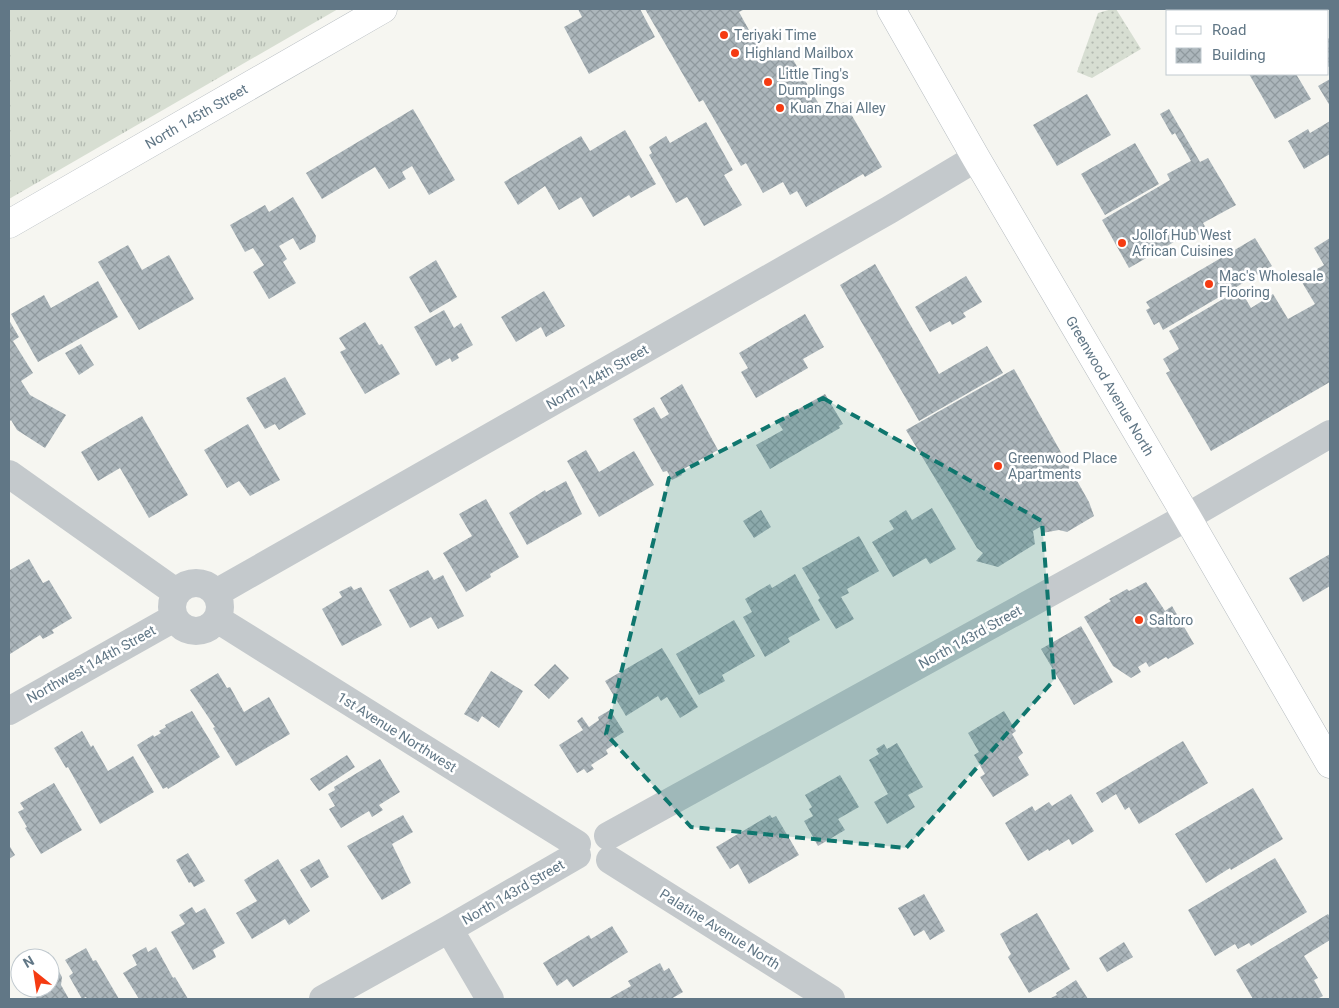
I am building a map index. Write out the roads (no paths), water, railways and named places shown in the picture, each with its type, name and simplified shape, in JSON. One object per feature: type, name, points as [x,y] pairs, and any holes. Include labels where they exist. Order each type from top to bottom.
[{"type":"main road","name":"North 145th Street","points":[[9,224],[383,9]]},
{"type":"main road","name":"Greenwood Avenue North","points":[[891,9],[1330,764]]},
{"type":"street","name":"North 144th Street","points":[[216,593],[880,215],[976,158]]},
{"type":"street","name":"North 143rd Street","points":[[324,999],[449,929],[577,849],[583,864],[594,868],[605,864],[609,848],[1330,434]]},
{"type":"street","points":[[9,474],[175,605]]},
{"type":"street","points":[[198,583],[205,584],[216,593],[220,600],[221,608],[217,620],[209,628],[193,632],[179,624],[175,605],[184,586],[198,583]]},
{"type":"street","name":"Northwest 144th Street","points":[[9,711],[175,605]]},
{"type":"street","name":"1st Avenue Northwest","points":[[217,620],[577,849]]},
{"type":"street","name":"Palatine Avenue North","points":[[609,848],[831,999]]},
{"type":"street","points":[[449,929],[490,999]]},
{"type":"place","name":"Teriyaki Time","points":[[724,35]]},
{"type":"place","name":"Highland Mailbox","points":[[735,53]]},
{"type":"place","name":"Little Ting's Dumplings","points":[[768,82]]},
{"type":"place","name":"Kuan Zhai Alley","points":[[780,108]]},
{"type":"place","name":"Jollof Hub West African Cuisines","points":[[1122,243]]},
{"type":"place","name":"Mac's Wholesale Flooring","points":[[1209,284]]},
{"type":"place","name":"Greenwood Place Apartments","points":[[998,466]]},
{"type":"place","name":"Saltoro","points":[[1139,620]]}]
